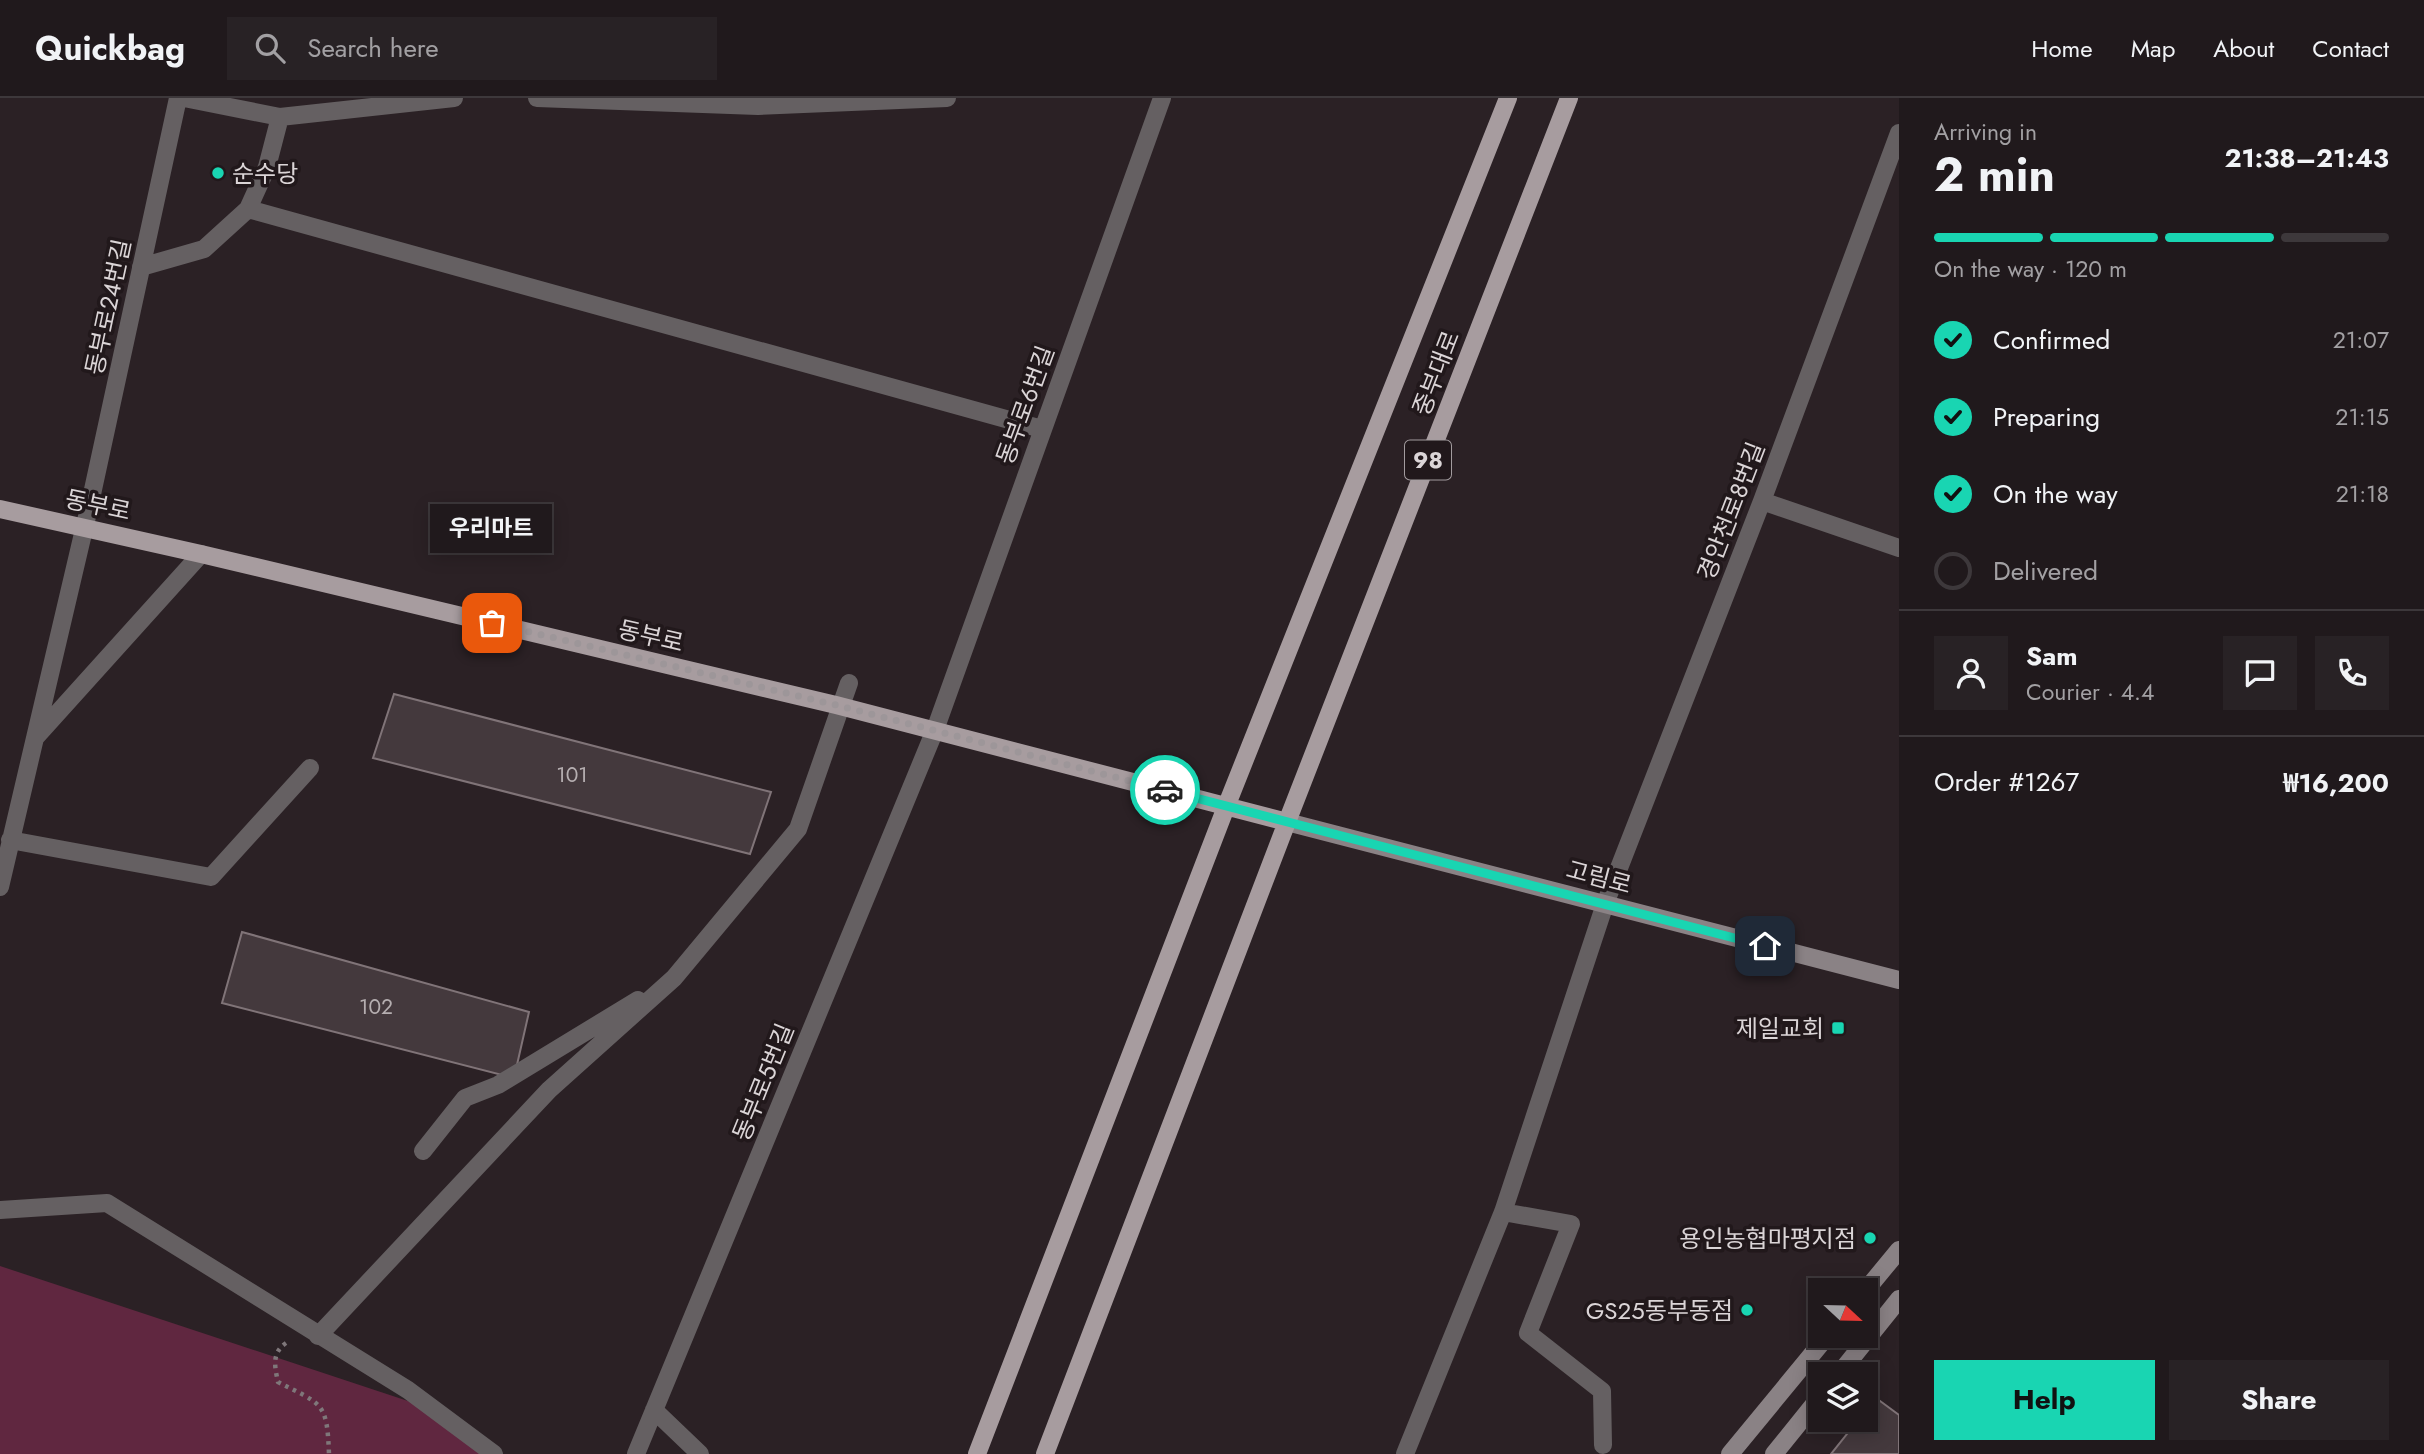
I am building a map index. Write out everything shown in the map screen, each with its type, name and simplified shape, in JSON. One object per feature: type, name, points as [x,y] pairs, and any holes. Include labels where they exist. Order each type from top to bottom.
[{"type":"main road","name":"중부대로","points":[[977,1454],[1226,807],[1508,98]]},
{"type":"main road","name":"중부대로","points":[[1045,1454],[1569,98]]},
{"type":"main road","name":"동부로","points":[[0,509],[83,526],[841,706],[1287,822]]},
{"type":"street","name":"동부로24번길","points":[[0,887],[178,98]]},
{"type":"street","points":[[184,98],[280,117],[454,98]]},
{"type":"street","points":[[537,98],[758,106],[947,98]]},
{"type":"street","name":"동부로6번길","points":[[935,730],[1163,98]]},
{"type":"street","points":[[141,267],[204,249],[248,209],[267,167],[280,117]]},
{"type":"street","name":"경안천로8번길","points":[[1405,1454],[1503,1212],[1605,904],[1892,171],[1899,133]]},
{"type":"street","points":[[248,209],[1042,429]]},
{"type":"street","points":[[1762,501],[1899,548]]},
{"type":"street","points":[[34,739],[201,554]]},
{"type":"street","points":[[312,1332],[549,1090],[674,978],[798,829],[849,683]]},
{"type":"street","name":"동부로5번길","points":[[636,1454],[935,730]]},
{"type":"street","points":[[10,840],[211,877],[310,768]]},
{"type":"street","name":"고림로","points":[[1287,822],[1899,980]]},
{"type":"street","points":[[423,1151],[464,1098],[498,1085],[674,978]]},
{"type":"street","points":[[0,1210],[107,1203],[408,1390],[494,1454]]},
{"type":"street","points":[[1503,1212],[1571,1224],[1528,1333],[1602,1391],[1603,1445]]},
{"type":"street","points":[[1876,1278],[1899,1250]]},
{"type":"street","points":[[1849,1362],[1899,1299]]},
{"type":"street","points":[[1730,1454],[1817,1348]]},
{"type":"street","points":[[654,1410],[700,1454]]},
{"type":"street","points":[[1774,1454],[1808,1412]]},
{"type":"path","points":[[312,1332],[281,1346],[274,1362],[278,1382],[315,1401],[328,1419],[329,1454]]},
{"type":"shaded area","points":[[0,1266],[429,1408],[484,1454],[0,1454]]},
{"type":"building","points":[[394,694],[771,792],[750,854],[373,758]]},
{"type":"building","points":[[242,932],[529,1012],[514,1078],[222,1003]]},
{"type":"building","points":[[1878,1399],[1899,1415],[1899,1454],[1831,1454],[1849,1432],[1878,1432]]},
{"type":"way so far","points":[[492,623],[836,705],[1165,790]]},
{"type":"place","name":"순수당","points":[[218,173]]},
{"type":"place","name":"우리마트","points":[[492,623]]},
{"type":"place","name":"제일교회","points":[[1838,1028]]},
{"type":"place","name":"용인농협마평지점","points":[[1870,1238]]},
{"type":"place","name":"GS25동부동점","points":[[1747,1310]]},
{"type":"route","points":[[1165,790],[1765,946]]}]
